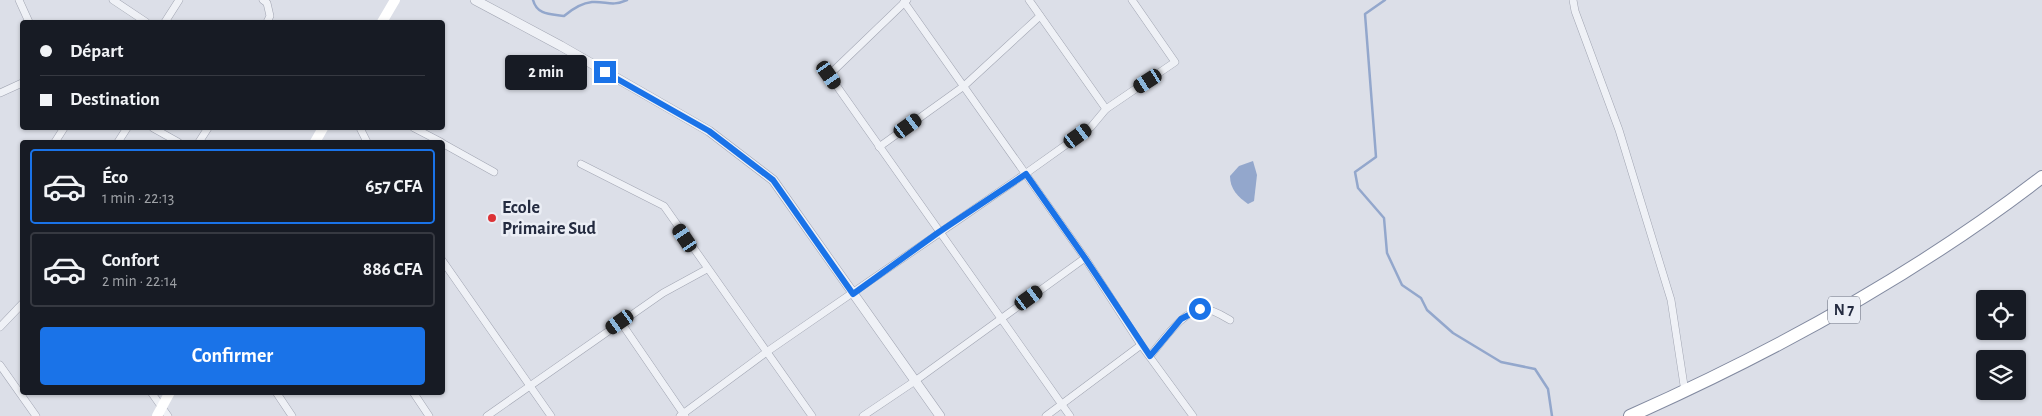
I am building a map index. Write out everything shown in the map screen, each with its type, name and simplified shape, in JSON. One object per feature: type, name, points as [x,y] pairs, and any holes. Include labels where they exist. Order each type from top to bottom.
[{"type":"highway","name":"N 7","points":[[1630,416],[1686,392],[1875,292],[1921,264],[2042,177]]},
{"type":"main road","points":[[383,20],[395,0]]},
{"type":"main road","points":[[162,413],[169,395]]},
{"type":"street","points":[[19,0],[28,20]]},
{"type":"street","points":[[113,0],[143,20]]},
{"type":"street","points":[[166,20],[179,0]]},
{"type":"street","points":[[263,0],[267,3],[270,16],[268,20]]},
{"type":"street","points":[[475,0],[709,131],[773,180],[940,416]]},
{"type":"street","points":[[1029,0],[1106,109]]},
{"type":"street","points":[[620,322],[683,415],[768,351],[1026,174],[1091,127],[1106,109],[1175,62],[1132,0]]},
{"type":"street","points":[[1573,0],[1575,12],[1619,130],[1671,300],[1686,392]]},
{"type":"street","points":[[1070,416],[829,75],[906,1],[1085,258],[1141,345],[1193,416]]},
{"type":"street","points":[[879,147],[964,86],[1040,16]]},
{"type":"street","points":[[0,93],[20,84]]},
{"type":"street","points":[[157,130],[174,140]]},
{"type":"street","points":[[418,130],[436,140]]},
{"type":"street","points":[[445,145],[494,172]]},
{"type":"street","points":[[581,164],[664,206],[812,416]]},
{"type":"street","points":[[862,416],[915,381],[1085,258]]},
{"type":"street","points":[[445,264],[551,416]]},
{"type":"street","points":[[488,416],[529,385],[662,293],[707,269]]},
{"type":"street","points":[[0,327],[20,306]]},
{"type":"street","points":[[1150,356],[1181,319],[1194,311],[1211,310],[1230,320]]},
{"type":"street","points":[[1046,416],[1141,345]]},
{"type":"street","points":[[0,365],[20,393]]},
{"type":"street","points":[[21,395],[36,416]]},
{"type":"street","points":[[153,395],[162,413]]},
{"type":"street","points":[[278,395],[292,416]]},
{"type":"street","points":[[415,395],[429,416]]},
{"type":"water","points":[[1253,161],[1257,175],[1254,201],[1248,204],[1235,192],[1231,185],[1230,176],[1239,166]]},
{"type":"waterway","points":[[533,0],[541,11],[564,16],[577,7],[588,3],[613,3],[627,0]]},
{"type":"waterway","points":[[1385,0],[1365,14],[1376,157],[1355,172],[1358,188],[1384,218],[1387,253],[1402,285],[1421,298],[1427,310],[1453,333],[1501,362],[1535,369],[1548,389],[1552,416]]},
{"type":"place","name":"Ecole Primaire Sud","points":[[492,218]]},
{"type":"route","points":[[605,72],[709,131],[773,180],[853,294],[939,232],[1026,174],[1150,356],[1181,319],[1200,309]]}]
